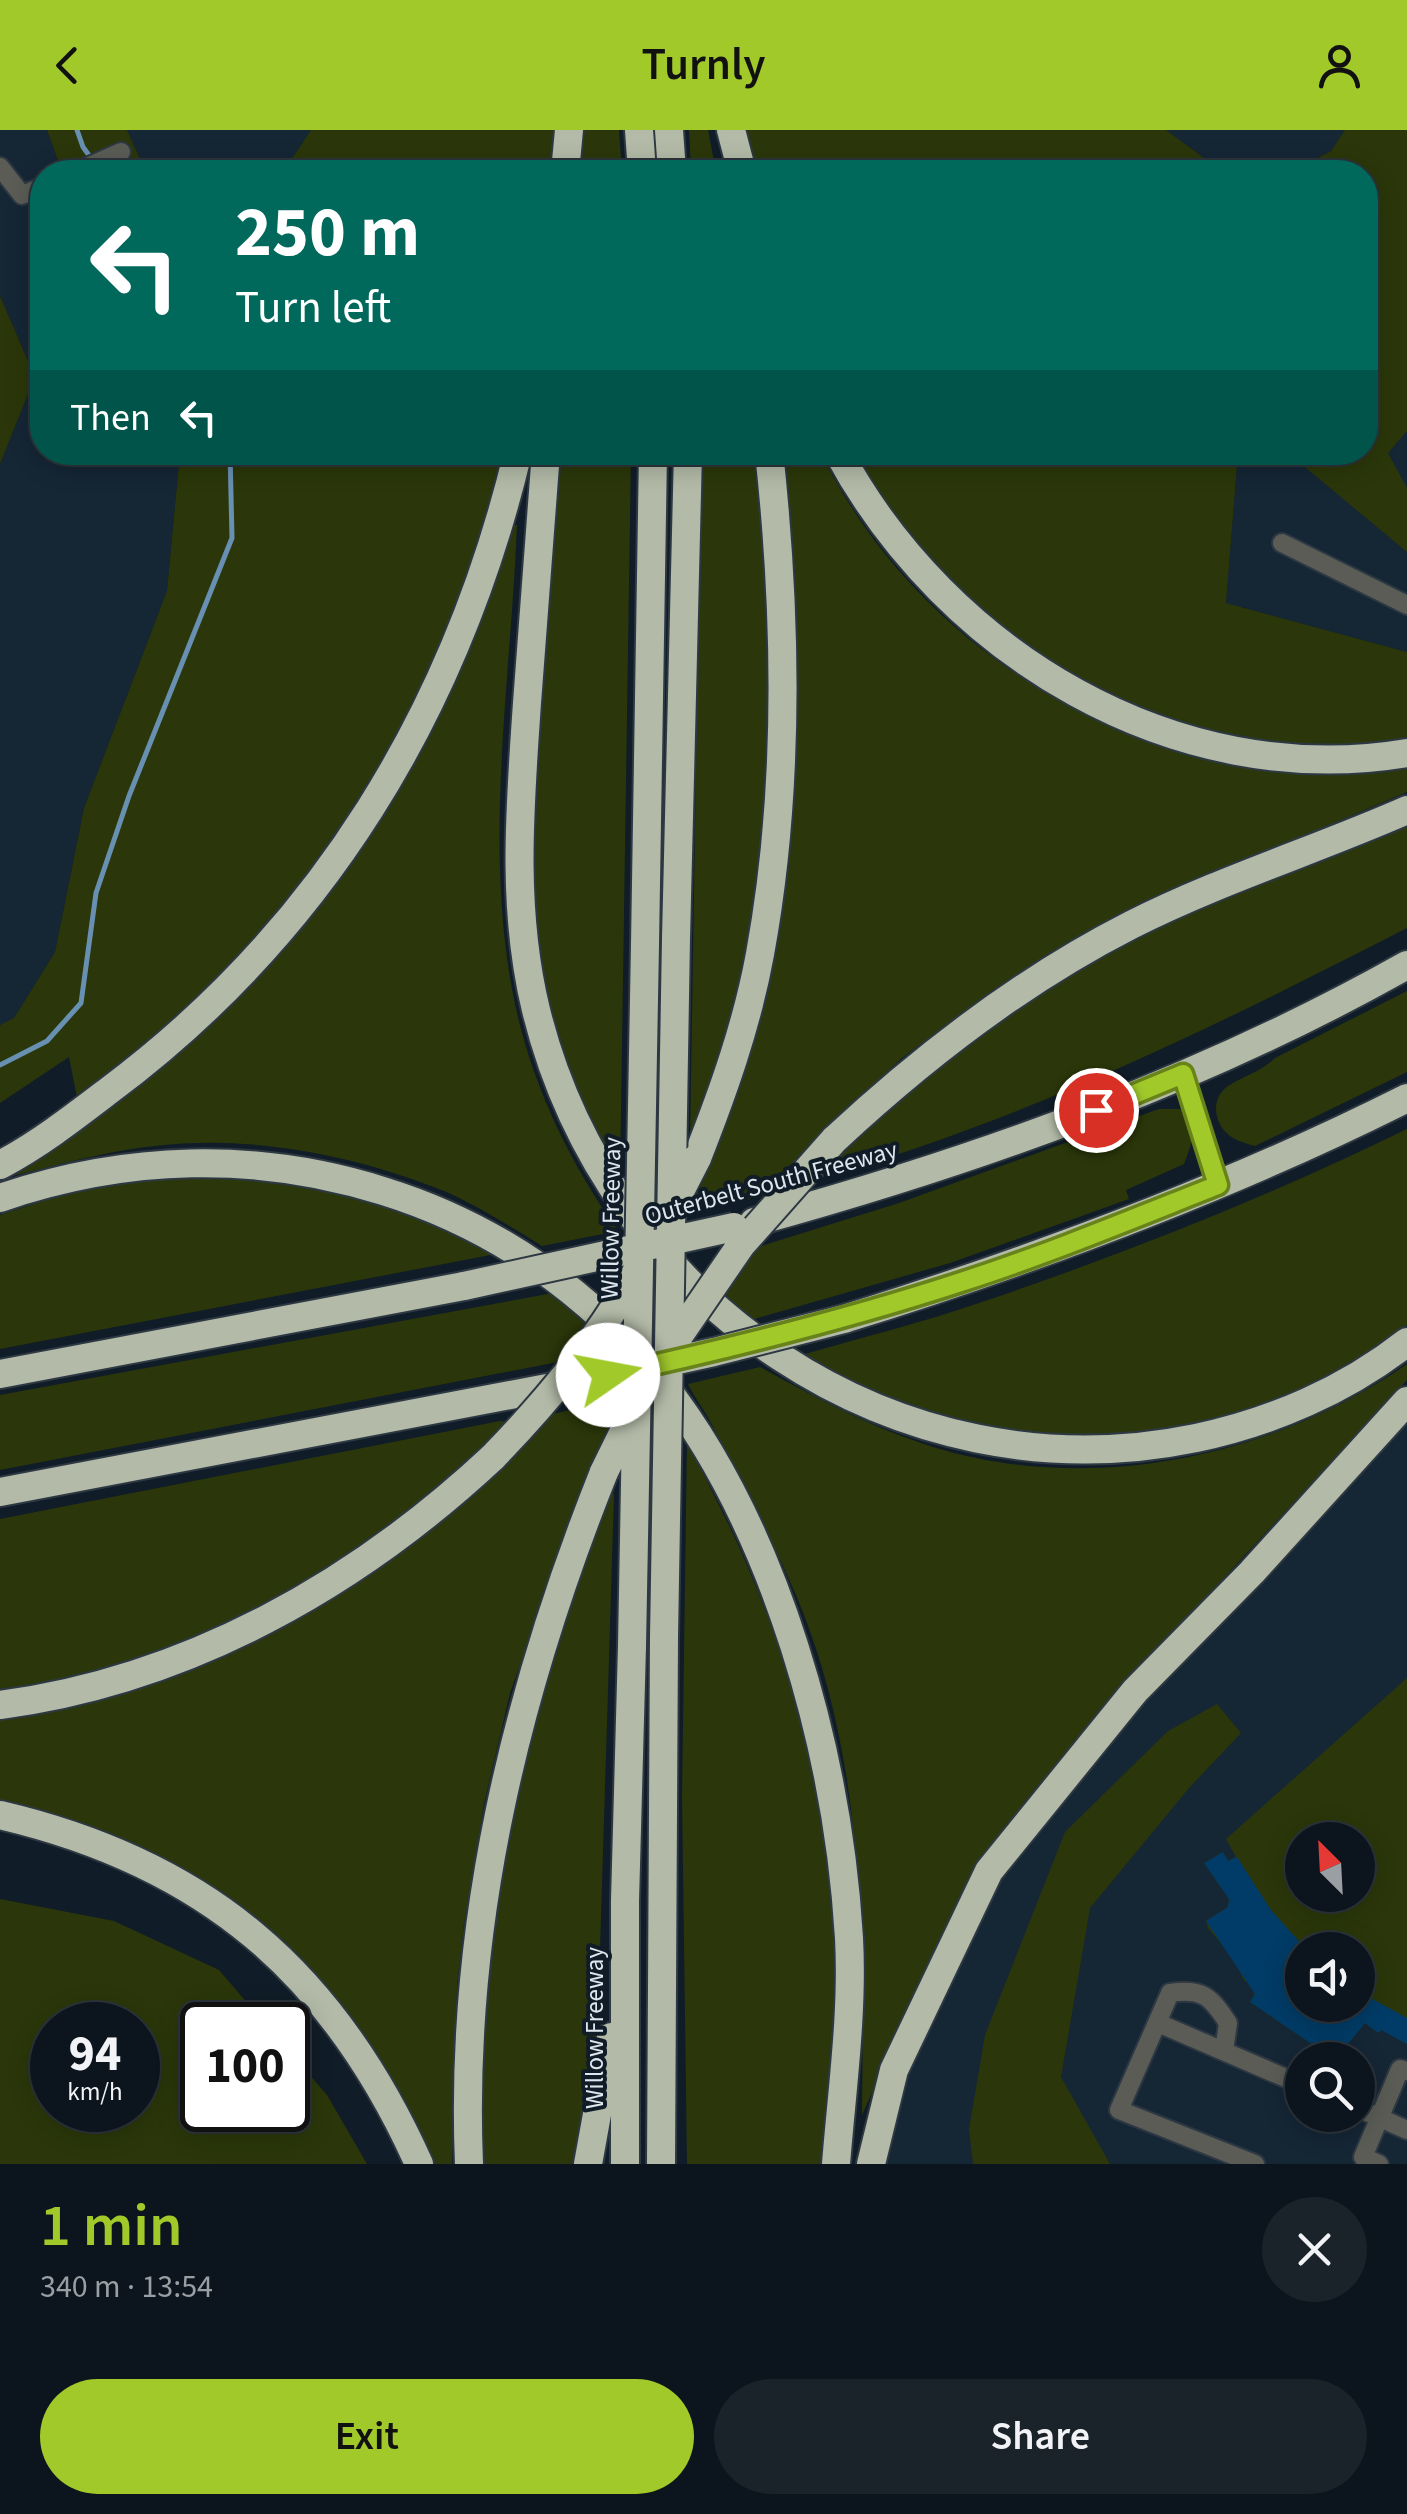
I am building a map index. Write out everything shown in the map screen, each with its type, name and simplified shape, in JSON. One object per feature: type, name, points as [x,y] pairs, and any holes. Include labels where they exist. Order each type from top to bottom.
[{"type":"highway","points":[[566,160],[568,130]]},
{"type":"highway","points":[[639,130],[641,160]]},
{"type":"highway","points":[[669,130],[671,160]]},
{"type":"highway","points":[[722,130],[726,160]]},
{"type":"highway","points":[[731,130],[739,160]]},
{"type":"highway","points":[[0,1164],[80,1113],[176,1038],[254,960],[319,884],[391,775],[450,662],[492,552],[515,465]]},
{"type":"highway","points":[[545,465],[518,830],[520,917],[526,957],[548,1055],[588,1148],[635,1221],[680,1273],[778,1358],[826,1386],[876,1409],[925,1425],[984,1441],[1056,1450],[1126,1448],[1222,1432],[1284,1412],[1327,1392],[1407,1342]]},
{"type":"highway","name":"Willow Freeway","points":[[625,2164],[626,1902],[653,465]]},
{"type":"highway","points":[[661,2164],[664,1637],[688,465]]},
{"type":"highway","points":[[0,1705],[78,1690],[230,1638],[289,1608],[400,1537],[493,1457],[540,1408],[616,1309],[697,1158],[734,1059],[770,890],[781,755],[779,568],[771,465]]},
{"type":"highway","points":[[846,465],[889,535],[946,599],[992,639],[1087,700],[1139,723],[1234,750],[1318,759],[1407,754]]},
{"type":"highway","points":[[469,2164],[472,2012],[492,1843],[528,1692],[573,1550],[604,1472],[664,1356],[692,1312],[770,1210],[834,1140],[968,1027],[1130,926],[1210,889],[1407,810]]},
{"type":"highway","name":"Outerbelt South Freeway","points":[[0,1374],[464,1286],[734,1227],[873,1189],[1064,1123],[1183,1074],[1407,965]]},
{"type":"highway","points":[[0,1492],[573,1383],[844,1318],[1056,1250],[1218,1185],[1407,1098]]},
{"type":"highway","points":[[0,1198],[62,1180],[168,1164],[260,1164],[346,1179],[453,1216],[503,1243],[585,1302],[662,1382],[720,1474],[750,1533],[798,1661],[827,1768],[839,1838],[849,1943],[848,2032],[836,2164]]},
{"type":"highway","points":[[871,2164],[894,2070],[989,1870],[1135,1691],[1252,1572],[1407,1402]]},
{"type":"highway","points":[[0,1816],[44,1826],[136,1861],[212,1902],[251,1933],[322,2002],[354,2042],[391,2104],[419,2164]]},
{"type":"highway","points":[[588,2164],[607,2064],[626,1902]]},
{"type":"lane","points":[[103,160],[121,152]]},
{"type":"lane","points":[[0,167],[22,195],[30,192]]},
{"type":"lane","points":[[1282,543],[1372,591],[1407,605]]},
{"type":"lane","points":[[1183,1074],[1218,1185]]},
{"type":"lane","points":[[1224,2050],[1228,2023],[1214,2000],[1191,1990],[1170,1993],[1119,2110],[1254,2164]]},
{"type":"lane","points":[[1158,2023],[1285,2077]]},
{"type":"lane","points":[[1378,2164],[1363,2158],[1400,2069],[1407,2071]]},
{"type":"lane","points":[[1375,2116],[1407,2130]]},
{"type":"shaded area","points":[[0,130],[47,130],[58,160],[30,160],[30,365],[0,296]]},
{"type":"shaded area","points":[[127,130],[311,130],[291,160],[141,160]]},
{"type":"shaded area","points":[[1166,130],[1345,130],[1331,151],[1313,160],[1207,160]]},
{"type":"shaded area","points":[[1407,386],[1407,652],[1226,603],[1237,465],[1378,465],[1378,432]]},
{"type":"shaded area","points":[[30,389],[30,465],[179,465],[167,591],[84,808],[55,952],[14,1018],[0,1025],[0,464]]},
{"type":"shaded area","points":[[1407,1401],[1407,2164],[871,2164],[989,1871]]},
{"type":"green space","points":[[47,130],[127,130],[141,160],[58,160]]},
{"type":"green space","points":[[311,130],[569,130],[566,160],[291,160]]},
{"type":"green space","points":[[581,130],[619,130],[621,160],[580,160]]},
{"type":"green space","points":[[689,130],[708,130],[714,160],[690,160]]},
{"type":"green space","points":[[731,130],[1166,130],[1207,160],[739,160]]},
{"type":"green space","points":[[1345,130],[1407,130],[1407,431],[1388,453],[1407,488],[1407,552],[1302,465],[1378,465],[1378,160],[1313,160],[1331,151]]},
{"type":"green space","points":[[0,296],[30,365],[30,389],[0,464]]},
{"type":"green space","points":[[179,465],[514,465],[471,611],[319,883],[80,1113],[69,1057],[0,1103],[0,1025],[14,1018],[55,952],[84,808],[167,591]]},
{"type":"green space","points":[[557,465],[631,465],[620,1176],[584,1108],[556,1035],[543,985],[531,878],[533,768]]},
{"type":"green space","points":[[701,465],[762,465],[771,715],[760,891],[746,977],[723,1061],[690,1142]]},
{"type":"green space","points":[[783,465],[828,465],[861,522],[911,585],[969,639],[1035,686],[1105,723],[1180,750],[1258,766],[1338,771],[1407,768],[1407,792],[1160,897],[1095,930],[992,991],[902,1058],[827,1128],[764,1196],[689,1213],[750,1053],[781,899],[791,794],[794,689]]},
{"type":"green space","points":[[848,465],[1237,465],[1226,603],[1407,652],[1407,753],[1234,750],[992,639]]},
{"type":"green space","points":[[517,525],[500,816],[504,932],[512,989],[528,1054],[552,1116],[582,1175],[618,1231],[542,1246],[475,1206],[402,1176],[336,1157],[232,1143],[143,1147],[0,1179],[0,1174],[330,882],[510,526]]},
{"type":"green space","points":[[1407,818],[1407,928],[1189,1036],[1040,1102],[888,1158],[810,1181],[927,1075],[1053,983],[1182,914]]},
{"type":"green space","points":[[1407,991],[1407,1072],[1255,1146],[1233,1138],[1222,1127],[1216,1105],[1228,1086]]},
{"type":"green space","points":[[1159,1109],[1180,1109],[1193,1121],[1188,1153],[1184,1164],[1126,1190],[1129,1199],[950,1263],[751,1320],[721,1293],[755,1248],[899,1203]]},
{"type":"green space","points":[[1407,1129],[1407,1325],[1367,1353],[1278,1398],[1183,1428],[1134,1436],[1035,1436],[915,1413],[812,1363],[805,1354],[960,1309],[1090,1264],[1251,1200]]},
{"type":"green space","points":[[214,1173],[309,1184],[407,1210],[501,1253],[0,1349],[0,1215],[67,1193],[130,1180]]},
{"type":"green space","points":[[553,1293],[590,1325],[563,1361],[0,1470],[0,1395]]},
{"type":"green space","points":[[1407,1364],[1407,1380],[1084,1729],[991,1852],[936,1949],[862,2115],[856,1854],[837,1724],[798,1600],[734,1467],[688,1384],[760,1367],[866,1422],[933,1447],[994,1461],[1055,1468],[1118,1467],[1179,1459],[1240,1444],[1299,1423],[1355,1396]]},
{"type":"green space","points":[[613,1401],[613,1428],[581,1496],[510,1693],[484,1804],[464,1924],[457,1986],[452,2164],[430,2164],[395,2086],[373,2049],[321,1981],[259,1922],[207,1885],[132,1846],[65,1819],[0,1803],[0,1719],[76,1705],[177,1675],[269,1635],[338,1595],[457,1508],[547,1415]]},
{"type":"green space","points":[[510,1422],[480,1456],[352,1559],[261,1613],[94,1677],[0,1695],[0,1519]]},
{"type":"green space","points":[[687,1440],[742,1554],[780,1649],[805,1731],[824,1815],[835,1899],[837,1965],[823,2164],[687,2164],[682,1796]]},
{"type":"green space","points":[[609,1485],[614,1495],[598,2015],[588,2092],[572,2164],[480,2164],[476,2077],[490,1908],[552,1643]]},
{"type":"green space","points":[[1407,1678],[1407,2044],[1382,2030],[1378,2033],[1365,2023],[1350,2042],[1309,2042],[1250,2002],[1255,1993],[1206,1921],[1227,1908],[1229,1899],[1204,1863],[1223,1852],[1228,1861],[1236,1857],[1226,1839]]},
{"type":"green space","points":[[1217,1704],[1241,1733],[1189,1788],[1090,1908],[1061,2077],[1110,2164],[973,2164],[969,2129],[985,2035],[1065,1832],[1168,1731]]},
{"type":"green space","points":[[0,1899],[114,1921],[219,1970],[246,2002],[180,2002],[180,2132],[310,2132],[310,2075],[327,2095],[367,2164],[0,2164]]},
{"type":"building","points":[[1223,1852],[1228,1861],[1237,1857],[1271,1910],[1291,1932],[1285,1932],[1285,2022],[1375,2022],[1375,2000],[1407,2018],[1407,2044],[1381,2030],[1378,2033],[1365,2023],[1350,2042],[1309,2042],[1250,2002],[1255,1994],[1206,1921],[1228,1907],[1229,1899],[1204,1863]]},
{"type":"waterway","points":[[77,130],[92,160]]},
{"type":"waterway","points":[[0,1065],[47,1041],[81,1003],[96,893],[129,796],[232,538],[230,465]]},
{"type":"route","points":[[608,1375],[785,1335],[932,1292],[1056,1250],[1218,1185],[1183,1074],[1096,1110]]}]
